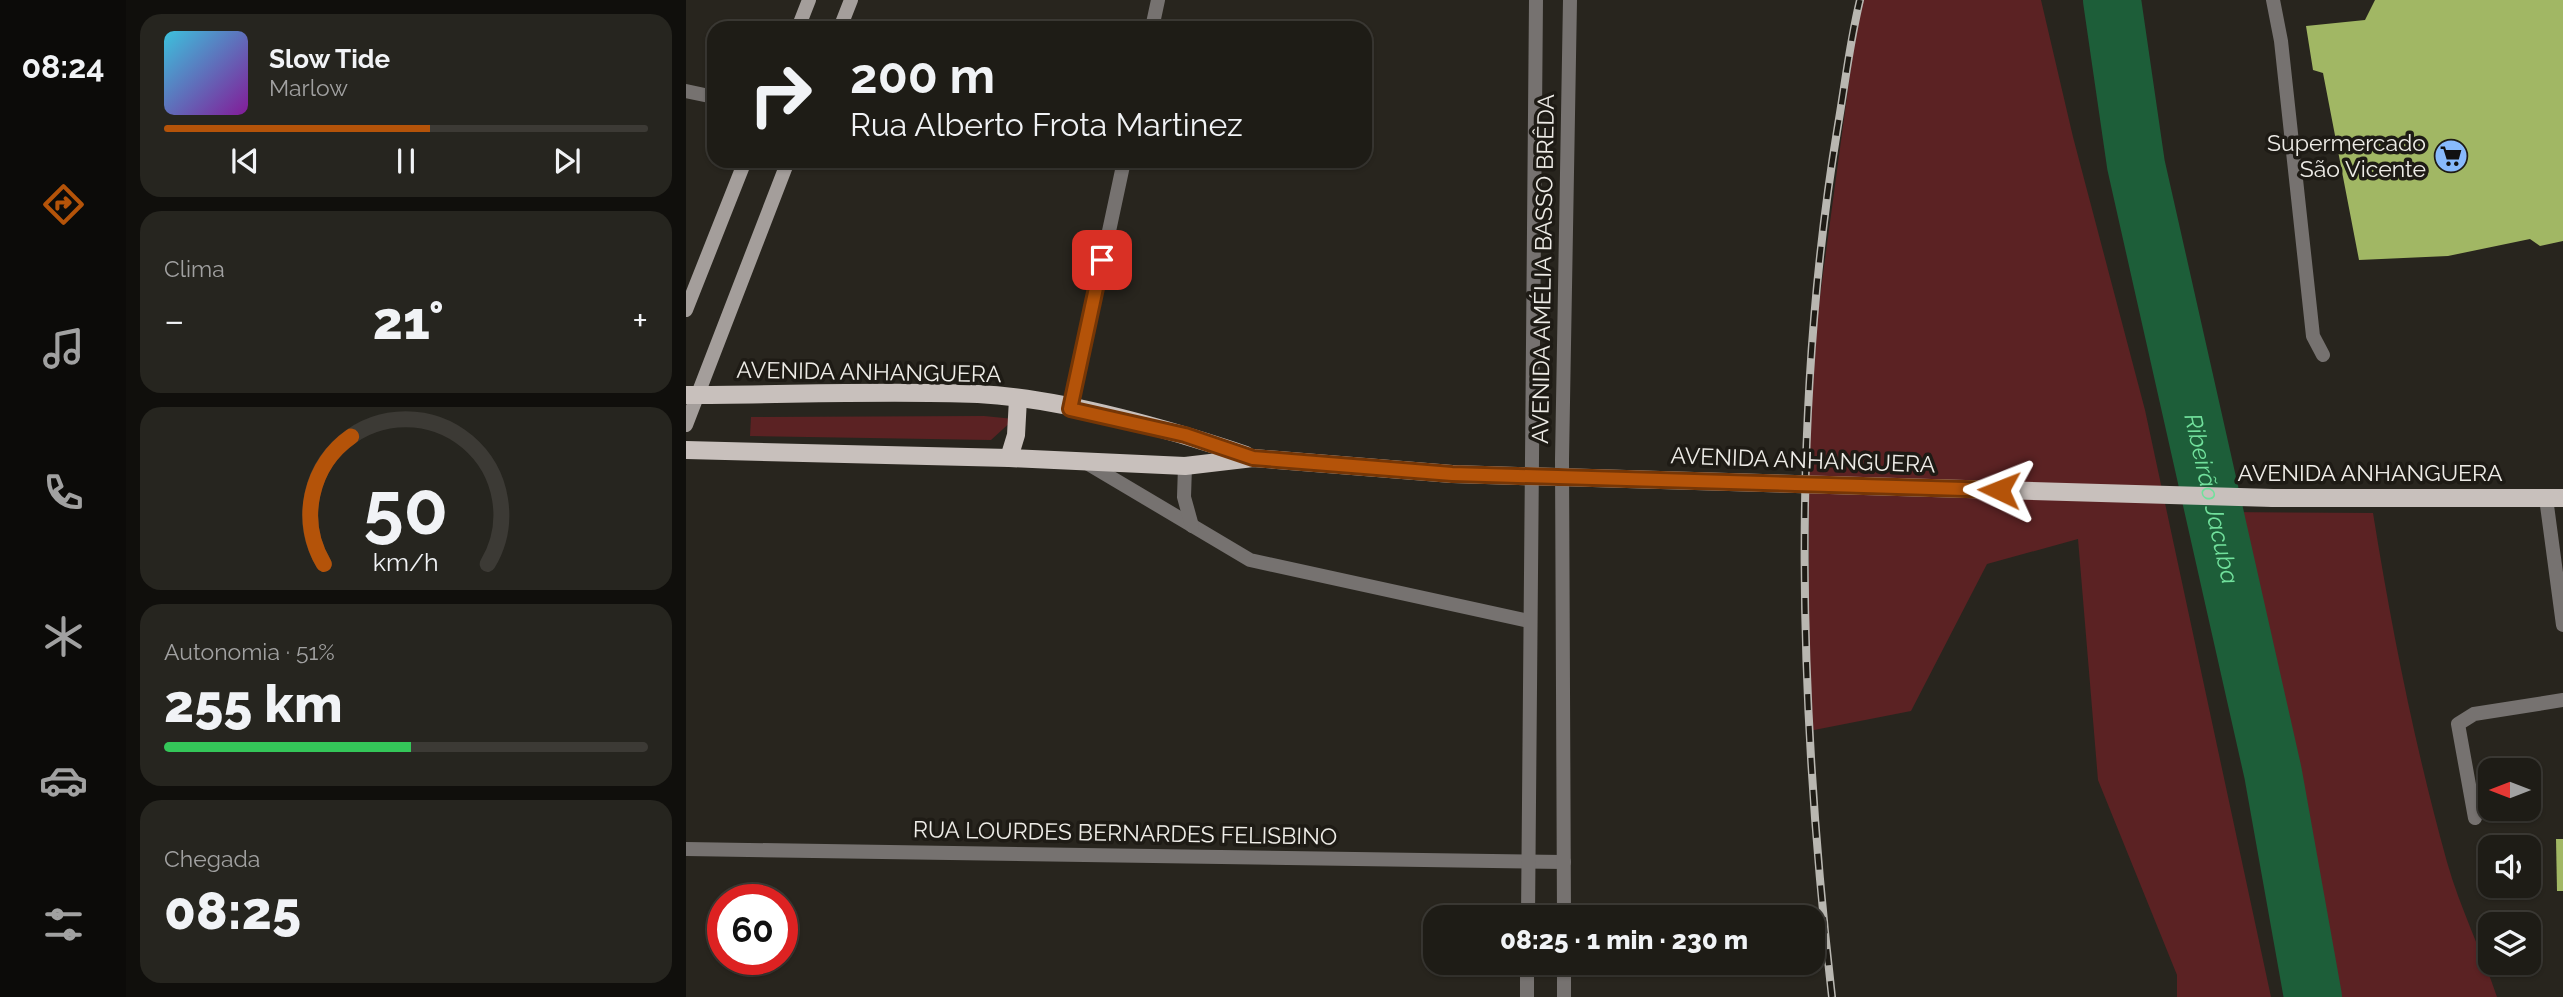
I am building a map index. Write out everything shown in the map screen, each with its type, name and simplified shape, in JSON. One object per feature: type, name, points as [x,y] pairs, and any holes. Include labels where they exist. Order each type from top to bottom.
[{"type":"main road","points":[[801,21],[809,0]]},
{"type":"main road","points":[[843,21],[851,0]]},
{"type":"main road","points":[[686,310],[742,168]]},
{"type":"main road","points":[[686,425],[692,395],[785,168]]},
{"type":"main road","name":"AVENIDA ANHANGUERA","points":[[692,395],[978,394],[1070,409],[1185,435],[1253,458]]},
{"type":"main road","points":[[1009,458],[1016,435],[1018,399]]},
{"type":"main road","name":"AVENIDA ANHANGUERA","points":[[686,450],[1009,458],[1185,466],[1253,458],[1452,474],[2273,498],[2555,498]]},
{"type":"street","points":[[1154,21],[1158,0]]},
{"type":"street","name":"AVENIDA AMÉLIA BASSO BRÊDA","points":[[1528,905],[1536,0]]},
{"type":"street","name":"AVENIDA AMÉLIA BASSO BRÊDA","points":[[1564,905],[1562,460],[1570,0]]},
{"type":"street","points":[[2273,0],[2283,54],[2313,336],[2323,355]]},
{"type":"street","points":[[686,91],[707,96]]},
{"type":"street","points":[[1070,409],[1122,168]]},
{"type":"street","points":[[1085,461],[1250,559],[1530,621]]},
{"type":"street","points":[[1185,466],[1184,497],[1192,526]]},
{"type":"street","points":[[2555,498],[2563,625]]},
{"type":"street","points":[[2475,818],[2458,724],[2474,714],[2563,700]]},
{"type":"street","name":"RUA LOURDES BERNARDES FELISBINO","points":[[686,849],[1564,862]]},
{"type":"street","points":[[1527,975],[1527,997]]},
{"type":"street","points":[[1564,975],[1564,997]]},
{"type":"shaded area","points":[[1860,0],[2041,0],[2073,137],[2145,410],[2271,997],[2177,997],[2177,975],[2098,780],[2078,539],[1987,564],[1911,711],[1809,731],[1809,378]]},
{"type":"shaded area","points":[[984,416],[1014,419],[991,440],[750,436],[751,417]]},
{"type":"shaded area","points":[[2223,512],[2373,513],[2405,689],[2435,819],[2452,879],[2478,947],[2478,975],[2489,975],[2497,997],[2324,997]]},
{"type":"building","name":"Supermercado São Vicente","points":[[2375,0],[2563,0],[2563,241],[2540,246],[2530,239],[2448,256],[2359,260],[2323,73],[2313,70],[2306,26],[2365,20]]},
{"type":"building","points":[[2556,839],[2563,839],[2563,891],[2557,891]]},
{"type":"waterway","name":"Ribeirão Jacuba","points":[[2112,0],[2136,165],[2273,773],[2313,997]]},
{"type":"railway","points":[[1832,997],[1812,779],[1805,561],[1806,451],[1812,342],[1823,233],[1848,62],[1860,0]]},
{"type":"place","name":"Supermercado São Vicente","points":[[2451,156]]},
{"type":"route","points":[[1102,260],[1070,409],[1185,435],[1253,458],[1452,474],[1999,490]]}]
